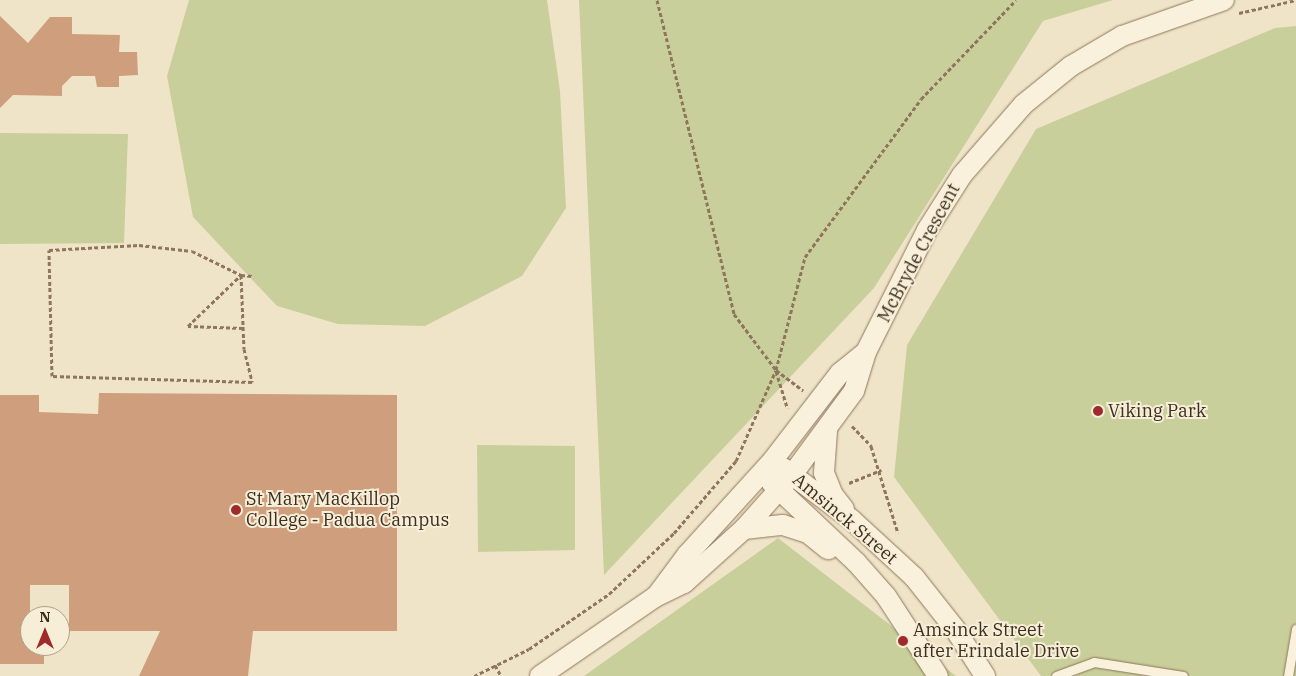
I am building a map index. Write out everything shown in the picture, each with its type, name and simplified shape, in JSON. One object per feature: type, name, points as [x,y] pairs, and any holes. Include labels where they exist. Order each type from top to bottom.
[{"type":"street","name":"McBryde Crescent","points":[[540,676],[655,598],[684,583],[744,529],[786,482],[827,430],[854,390],[866,352],[927,230],[962,175],[1024,104],[1071,66],[1122,36],[1228,7]]},
{"type":"street","name":"McBryde Crescent","points":[[655,598],[687,555],[767,467],[840,373],[866,352]]},
{"type":"street","points":[[827,430],[824,473],[833,495],[852,520]]},
{"type":"street","name":"Amsinck Street","points":[[767,467],[786,482],[852,520],[914,577],[955,629],[985,676]]},
{"type":"street","name":"Amsinck Street","points":[[786,482],[886,596],[938,674]]},
{"type":"street","points":[[744,529],[784,525],[808,534],[832,552],[856,562]]},
{"type":"lane","points":[[1288,676],[1296,629]]},
{"type":"lane","points":[[1056,676],[1094,662],[1117,663],[1183,676]]},
{"type":"path","points":[[657,0],[734,314],[776,370],[794,433]]},
{"type":"path","points":[[474,676],[528,649],[609,594],[674,533],[736,461],[776,370],[806,257],[921,99],[1016,0]]},
{"type":"path","points":[[1228,7],[1296,0]]},
{"type":"path","points":[[242,275],[244,349],[252,382],[52,376],[49,250],[139,246],[192,252],[242,275],[252,276]]},
{"type":"path","points":[[242,275],[188,326],[244,328]]},
{"type":"path","points":[[848,422],[871,446],[899,537]]},
{"type":"path","points":[[495,665],[501,676]]},
{"type":"green space","points":[[189,0],[547,0],[560,91],[566,208],[522,276],[425,326],[338,324],[277,306],[193,217],[167,76]]},
{"type":"green space","points":[[579,0],[1113,0],[1043,21],[874,288],[604,575]]},
{"type":"green space","name":"Viking Park","points":[[1296,26],[1296,676],[1041,676],[894,477],[907,345],[1036,129],[1275,28]]},
{"type":"green space","points":[[0,133],[128,134],[124,243],[0,244]]},
{"type":"green space","points":[[477,445],[575,446],[575,550],[478,552]]},
{"type":"green space","points":[[778,538],[956,676],[584,676]]},
{"type":"building","points":[[0,16],[28,43],[50,17],[72,17],[72,34],[120,35],[119,52],[137,52],[138,75],[119,76],[119,87],[97,87],[95,76],[72,76],[62,86],[62,96],[13,95],[0,108]]},
{"type":"building","points":[[99,393],[397,395],[397,631],[253,631],[248,676],[139,676],[160,631],[70,631],[69,585],[30,585],[30,606],[20,606],[20,656],[44,656],[44,664],[0,664],[0,395],[39,395],[39,412],[98,414]]},
{"type":"place","name":"Viking Park","points":[[1098,411]]},
{"type":"place","name":"St Mary MacKillop College - Padua Campus","points":[[236,510]]},
{"type":"place","name":"Amsinck Street after Erindale Drive","points":[[903,641]]}]
